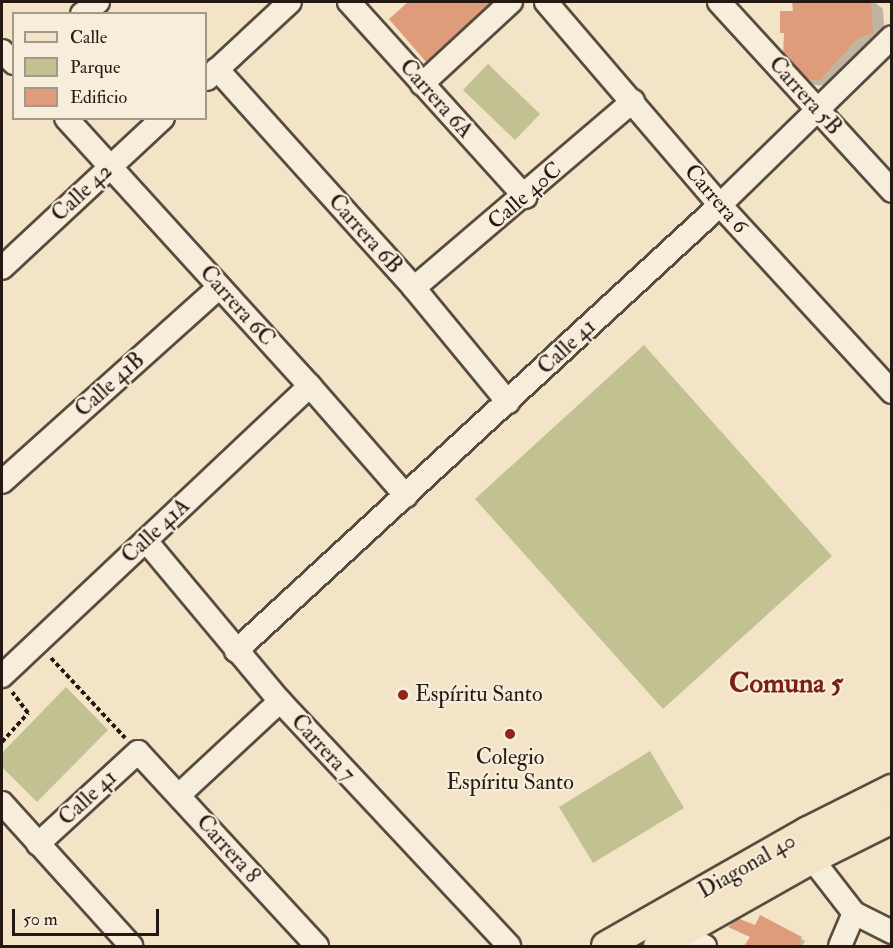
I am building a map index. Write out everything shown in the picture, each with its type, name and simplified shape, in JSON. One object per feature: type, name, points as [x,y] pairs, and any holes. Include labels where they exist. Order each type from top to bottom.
[{"type":"main road","name":"Diagonal 40","points":[[606,946],[808,831],[891,789]]},
{"type":"main road","name":"Diagonal 40","points":[[681,942],[812,859],[891,819]]},
{"type":"street","points":[[85,12],[98,2]]},
{"type":"street","points":[[211,74],[290,2]]},
{"type":"street","name":"Carrera 6A","points":[[349,2],[525,196]]},
{"type":"street","points":[[422,84],[510,2]]},
{"type":"street","name":"Carrera 6","points":[[546,2],[720,205],[891,392]]},
{"type":"street","name":"Carrera 5B","points":[[719,2],[891,191]]},
{"type":"street","name":"Calle 41","points":[[236,651],[720,205],[816,108],[891,37]]},
{"type":"street","name":"Carrera 6B","points":[[211,74],[414,288],[508,402]]},
{"type":"street","name":"Calle 40C","points":[[414,288],[525,196],[633,101]]},
{"type":"street","name":"Carrera 6C","points":[[68,120],[310,386],[406,496]]},
{"type":"street","name":"Calle 42","points":[[2,265],[161,120]]},
{"type":"street","name":"Calle 41B","points":[[2,480],[219,287]]},
{"type":"street","name":"Calle 41A","points":[[5,681],[36,642],[310,386]]},
{"type":"street","name":"Carrera 7","points":[[146,541],[280,701],[509,946]]},
{"type":"street","points":[[178,795],[280,701]]},
{"type":"street","name":"Calle 41","points":[[38,844],[138,752]]},
{"type":"street","name":"Carrera 8","points":[[138,752],[317,946]]},
{"type":"street","points":[[2,803],[131,946]]},
{"type":"street","points":[[812,859],[855,913],[891,932]]},
{"type":"street","points":[[840,946],[855,913]]},
{"type":"path","points":[[36,642],[138,752]]},
{"type":"path","points":[[2,742],[28,713],[5,681]]},
{"type":"green space","points":[[488,64],[540,114],[515,140],[463,90]]},
{"type":"green space","points":[[644,345],[832,556],[663,709],[475,499]]},
{"type":"green space","points":[[66,687],[108,730],[37,802],[2,767],[2,753]]},
{"type":"green space","points":[[650,751],[684,808],[593,863],[559,807]]},
{"type":"building","points":[[408,2],[495,2],[427,63],[389,19]]},
{"type":"building","points":[[792,2],[871,2],[873,33],[858,38],[820,80],[801,79],[783,57],[784,33],[780,33],[780,11],[793,11]]},
{"type":"building","points":[[760,915],[802,937],[797,946],[744,946],[750,937],[728,927],[737,918],[755,925]]},
{"type":"place","name":"Espíritu Santo","points":[[403,695]]},
{"type":"place","name":"Colegio Espíritu Santo","points":[[510,734]]},
{"type":"district","name":"Comuna 5","points":[[786,684]]}]
